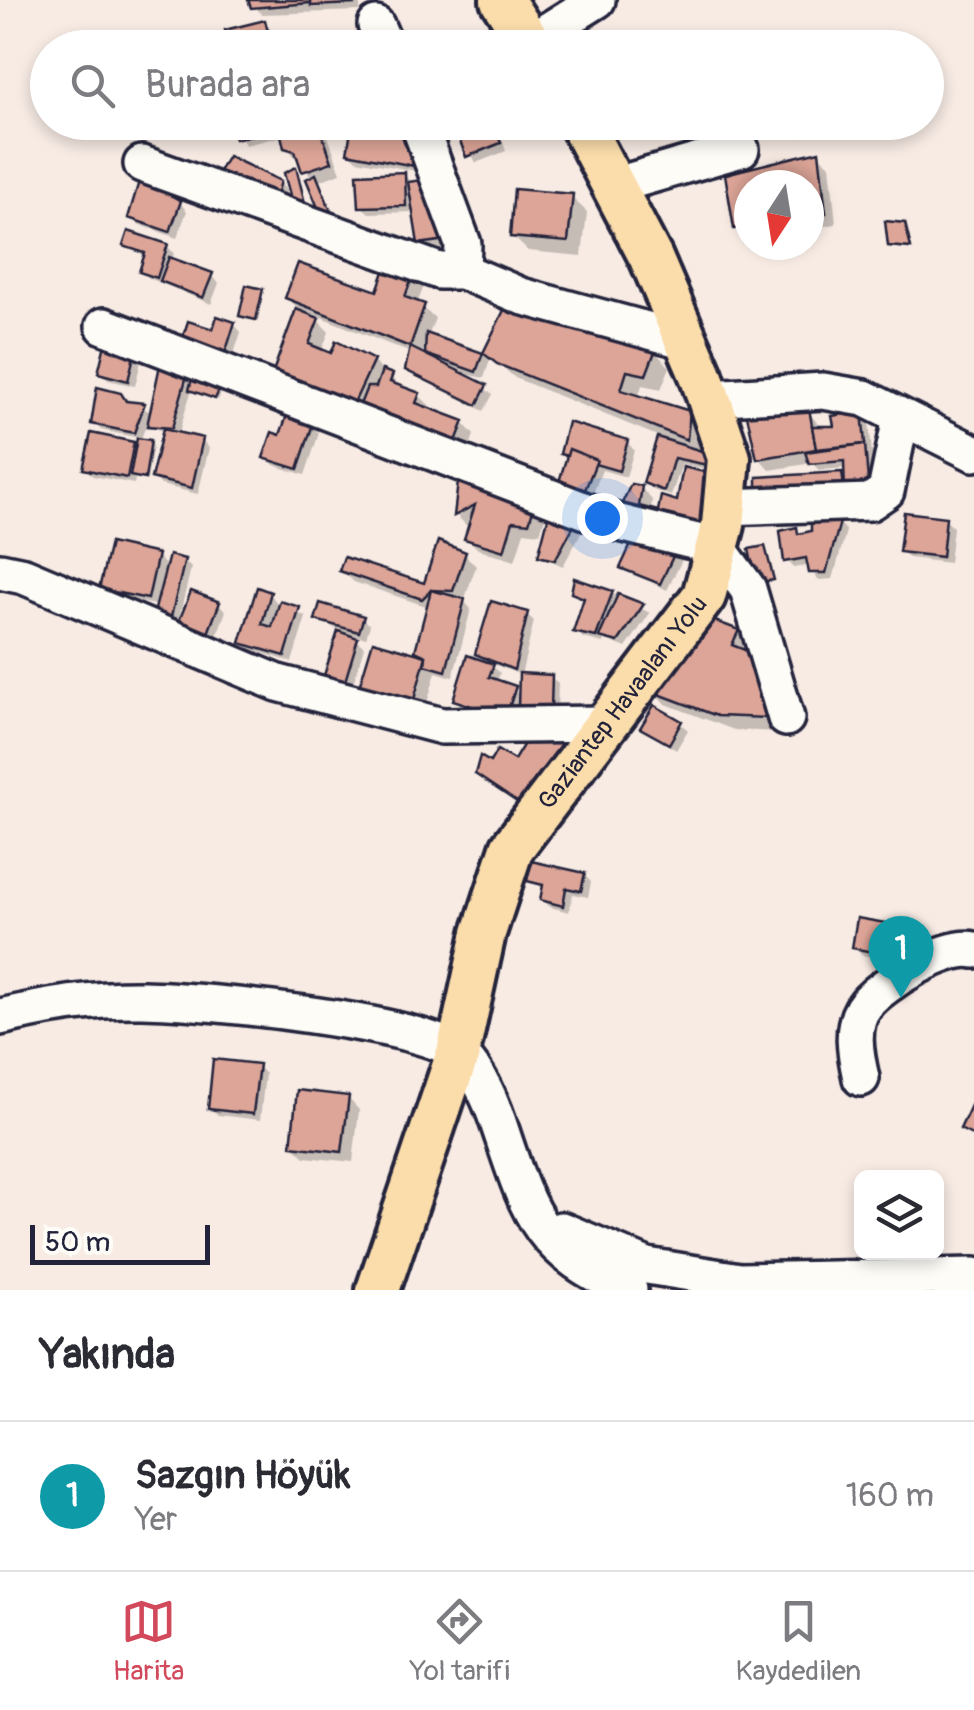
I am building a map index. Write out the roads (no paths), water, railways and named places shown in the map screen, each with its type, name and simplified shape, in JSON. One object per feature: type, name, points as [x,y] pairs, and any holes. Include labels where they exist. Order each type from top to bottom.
[{"type":"main road","points":[[502,0],[522,30]]},
{"type":"main road","name":"Gaziantep Havaalanı Yolu","points":[[378,1290],[458,1053],[484,933],[512,848],[704,596],[721,527],[729,458],[709,398],[687,341],[589,140]]},
{"type":"street","points":[[553,30],[596,0]]},
{"type":"street","points":[[424,140],[462,244],[462,271]]},
{"type":"street","points":[[613,186],[741,150]]},
{"type":"street","points":[[142,164],[439,271],[462,271],[521,296],[687,341]]},
{"type":"street","points":[[104,326],[612,521],[721,527],[870,502],[886,491],[901,418]]},
{"type":"street","points":[[709,398],[823,391],[864,398],[974,453]]},
{"type":"street","points":[[721,527],[748,589],[786,718]]},
{"type":"street","points":[[0,572],[24,576],[278,683],[442,726],[606,724]]},
{"type":"street","points":[[862,1078],[853,1046],[865,1005],[930,958],[963,947],[974,950]]},
{"type":"street","points":[[0,1017],[58,1003],[144,999],[367,1022],[458,1053],[490,1099],[529,1213],[554,1246],[629,1290]]},
{"type":"street","points":[[529,1213],[592,1246],[648,1266],[695,1275],[740,1280],[974,1276]]},
{"type":"place","name":"Sazgın Höyük","points":[[901,998]]}]
